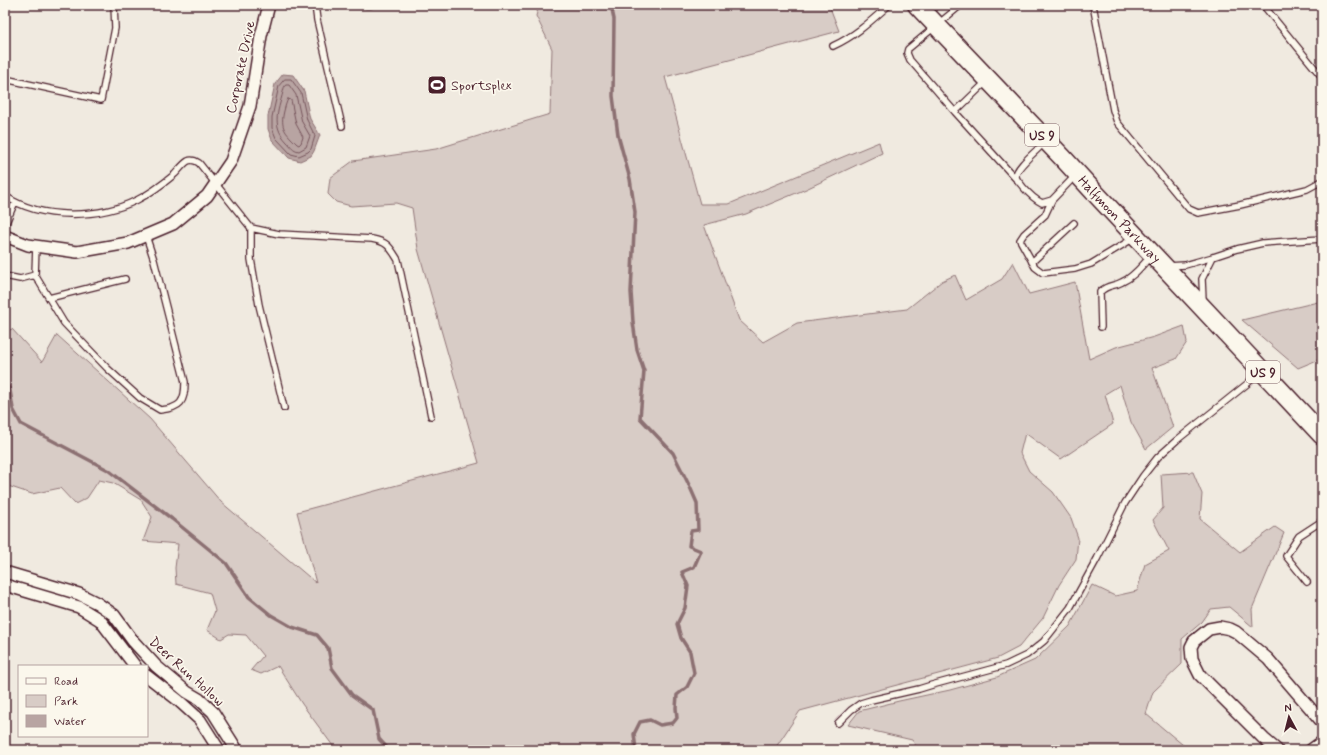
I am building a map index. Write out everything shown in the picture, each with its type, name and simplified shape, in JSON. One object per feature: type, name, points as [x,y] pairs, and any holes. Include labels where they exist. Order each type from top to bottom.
[{"type":"main road","name":"Halfmoon Parkway","points":[[917,5],[1047,141],[1322,435]]},
{"type":"street","name":"Corporate Drive","points":[[5,236],[28,245],[77,252],[128,243],[173,224],[207,196],[230,161],[250,106],[261,36],[269,5]]},
{"type":"street","name":"Deer Run Hollow","points":[[5,572],[80,594],[114,614],[133,641],[156,666],[187,692],[199,699],[213,712],[237,750]]},
{"type":"street","points":[[5,585],[79,607],[100,620],[134,665]]},
{"type":"street","points":[[91,615],[97,603]]},
{"type":"street","points":[[1277,750],[1200,675],[1192,659],[1192,647],[1194,641],[1209,629],[1220,627],[1236,632],[1268,659],[1322,722]]},
{"type":"street","name":"Deer Run Hollow","points":[[148,677],[178,700],[200,720],[219,750]]},
{"type":"street","points":[[178,700],[187,692]]},
{"type":"street","points":[[1311,750],[1322,742]]},
{"type":"lane","points":[[5,79],[101,100],[115,28],[114,5]]},
{"type":"lane","points":[[315,5],[317,20],[342,126]]},
{"type":"lane","points":[[833,46],[860,31],[889,5]]},
{"type":"lane","points":[[961,5],[908,48],[908,56],[946,103],[1034,200],[1042,203],[1052,200]]},
{"type":"lane","points":[[1092,5],[1096,16],[1113,110],[1117,122],[1189,209],[1198,213],[1240,205],[1307,190],[1322,181]]},
{"type":"lane","points":[[1263,5],[1322,77]]},
{"type":"lane","points":[[955,112],[988,80]]},
{"type":"lane","points":[[1016,179],[1017,170],[1047,141]]},
{"type":"lane","points":[[5,196],[30,208],[81,215],[102,213],[118,209],[144,196],[166,182],[187,161],[193,160],[199,163],[251,228],[279,234],[372,238],[382,241],[390,247],[398,260],[431,416]]},
{"type":"lane","points":[[1077,174],[1052,200],[1045,215],[1024,234],[1020,240],[1035,267],[1043,273],[1075,270],[1096,261],[1136,237]]},
{"type":"lane","points":[[5,225],[15,202]]},
{"type":"lane","points":[[1032,262],[1074,223]]},
{"type":"lane","points":[[251,228],[251,259],[259,305],[284,408]]},
{"type":"lane","points":[[36,246],[35,275],[64,324],[107,368],[140,398],[160,410],[177,406],[183,401],[185,394],[185,382],[154,260],[146,236]]},
{"type":"lane","points":[[1101,327],[1100,292],[1105,287],[1122,283],[1158,261],[1185,265],[1213,258],[1237,249],[1263,243],[1322,239]]},
{"type":"lane","points":[[1204,309],[1202,279],[1213,258]]},
{"type":"lane","points":[[5,276],[20,279],[35,275]]},
{"type":"lane","points":[[48,298],[125,279]]},
{"type":"lane","points":[[838,723],[851,710],[861,703],[1006,665],[1027,655],[1044,641],[1070,608],[1125,503],[1143,476],[1158,457],[1177,440],[1247,384],[1253,378],[1258,367]]},
{"type":"lane","points":[[1307,582],[1286,556],[1299,536],[1322,521]]},
{"type":"green space","points":[[539,5],[829,5],[839,31],[665,77],[700,204],[729,204],[879,142],[882,153],[806,189],[746,214],[704,225],[739,320],[763,342],[797,323],[907,309],[942,281],[955,275],[966,300],[1002,279],[1013,262],[1029,294],[1075,282],[1089,359],[1116,347],[1154,337],[1184,326],[1187,342],[1176,359],[1152,368],[1173,427],[1146,449],[1131,422],[1120,385],[1105,394],[1113,424],[1061,459],[1025,433],[1020,453],[1029,471],[1053,492],[1071,518],[1078,538],[1076,559],[1059,585],[1043,618],[1019,647],[998,658],[800,711],[774,750],[334,750],[333,746],[302,704],[278,666],[261,674],[251,670],[263,656],[246,635],[229,634],[221,639],[207,630],[215,611],[210,593],[176,584],[175,568],[178,544],[143,541],[152,517],[141,500],[113,483],[99,480],[87,498],[75,504],[60,488],[32,494],[5,485],[5,332],[12,329],[42,362],[57,335],[150,419],[221,502],[316,583],[297,512],[479,463],[418,249],[412,208],[396,203],[351,206],[336,202],[328,194],[330,178],[353,161],[436,149],[550,114],[552,49],[536,16]]},
{"type":"green space","points":[[1322,301],[1322,358],[1298,368],[1242,320]]},
{"type":"green space","points":[[1193,472],[1202,494],[1200,519],[1240,552],[1275,527],[1284,533],[1252,609],[1253,627],[1229,607],[1211,609],[1202,622],[1182,639],[1182,664],[1153,692],[1146,714],[1189,750],[919,750],[912,740],[848,725],[859,711],[950,690],[997,677],[1035,660],[1070,626],[1092,585],[1115,596],[1137,591],[1145,564],[1169,551],[1153,520],[1163,508],[1161,474]]},
{"type":"water","points":[[283,74],[293,75],[304,91],[310,119],[320,135],[311,156],[300,161],[289,158],[272,140],[268,129],[268,116],[275,84]]},
{"type":"waterway","points":[[611,5],[614,19],[613,96],[618,135],[630,179],[635,212],[631,292],[637,350],[644,371],[640,418],[673,453],[690,487],[697,503],[698,530],[691,531],[689,546],[701,551],[694,567],[682,572],[688,586],[685,608],[677,624],[681,638],[690,652],[694,673],[687,687],[677,695],[677,718],[673,723],[660,725],[650,720],[640,722],[634,734],[636,750]]},
{"type":"waterway","points":[[5,381],[10,390],[13,409],[21,424],[108,470],[226,563],[249,597],[271,615],[292,627],[317,635],[328,648],[332,668],[352,695],[373,710],[379,739],[389,750]]},
{"type":"place","name":"Sportsplex","points":[[437,85]]}]
